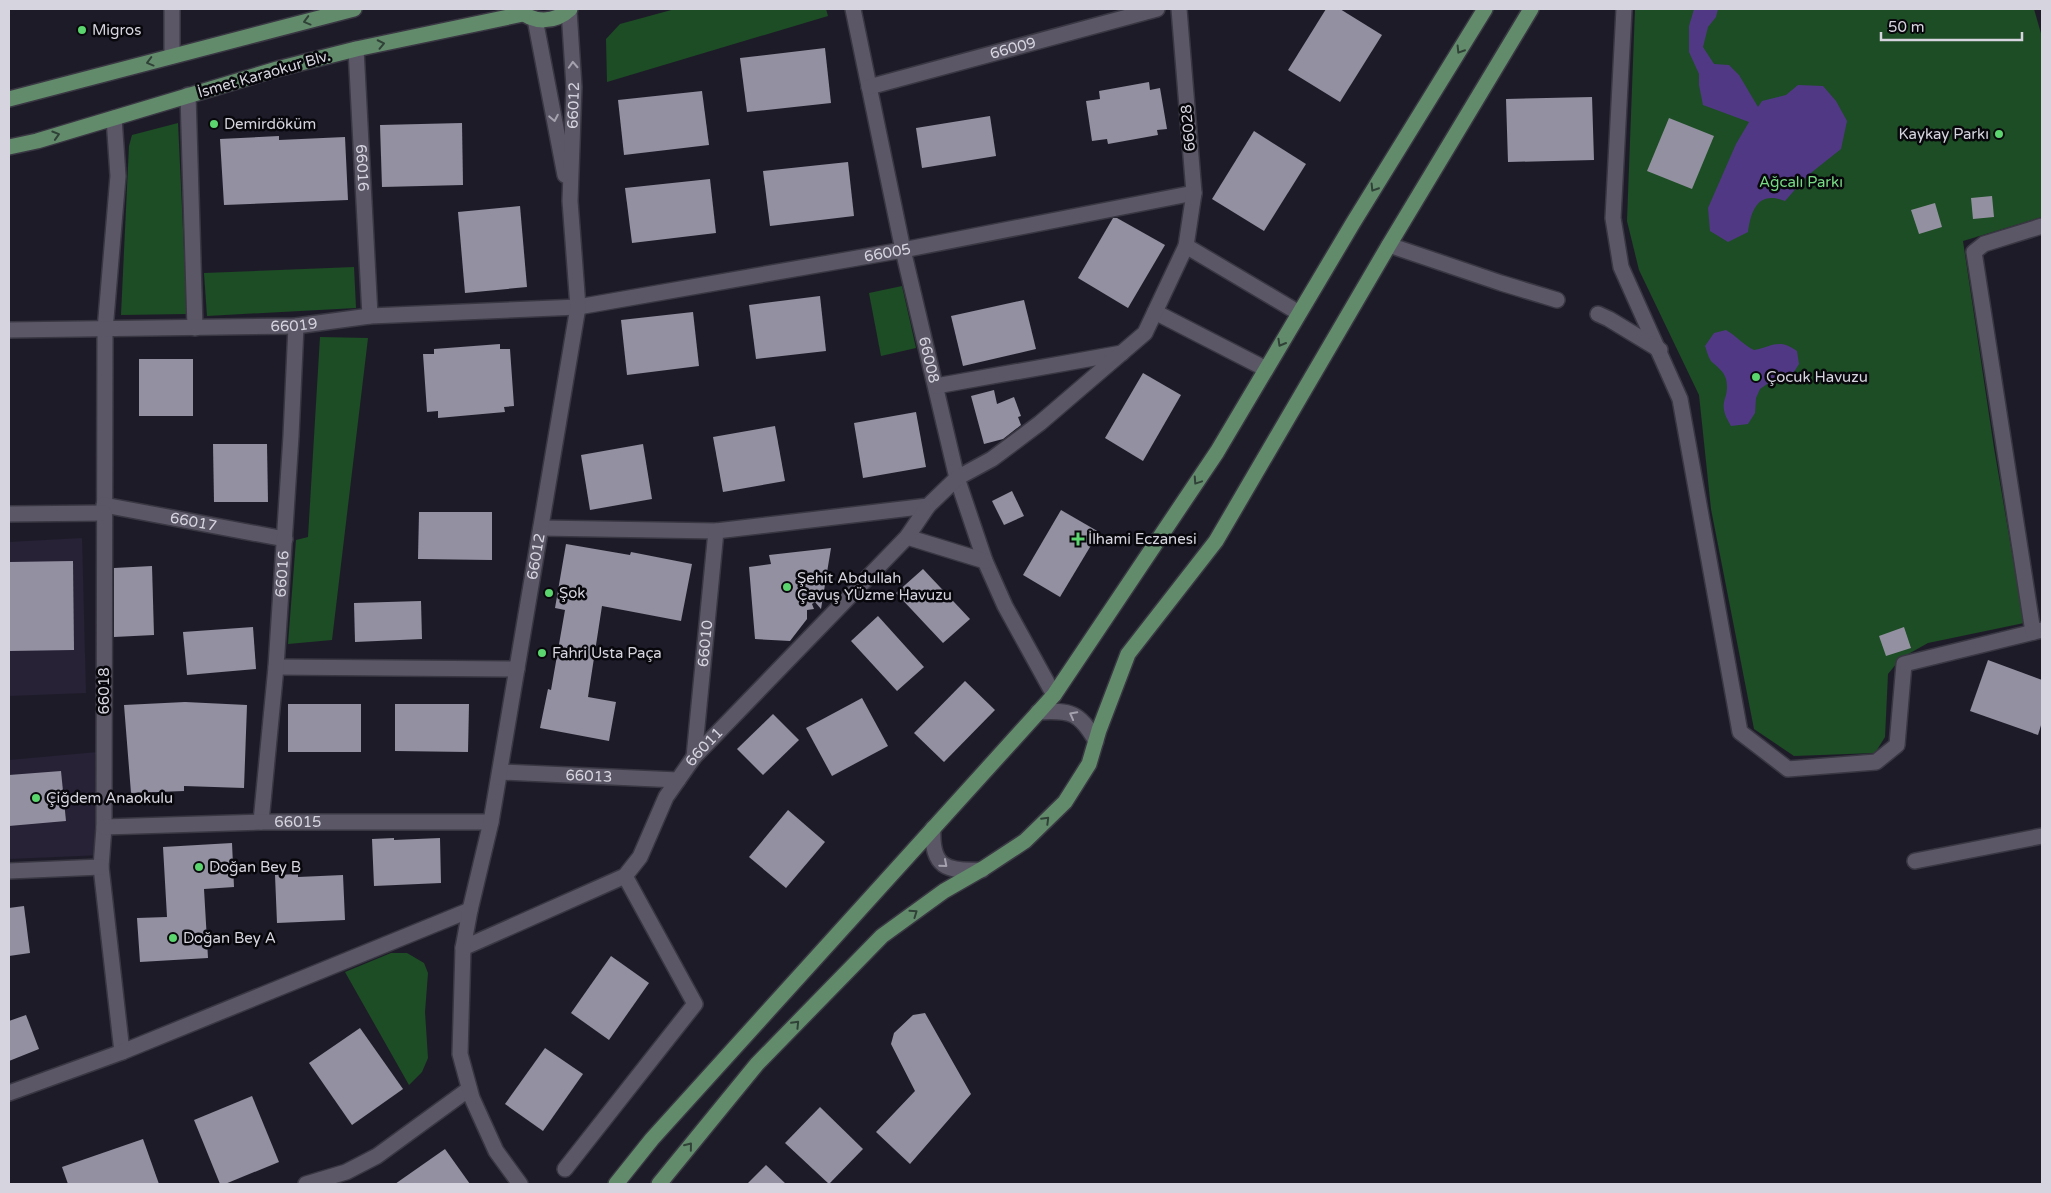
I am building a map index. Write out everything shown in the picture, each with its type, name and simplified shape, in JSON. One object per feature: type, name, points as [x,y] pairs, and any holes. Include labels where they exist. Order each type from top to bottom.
[{"type":"main road","points":[[9,99],[354,9]]},
{"type":"main road","name":"İsmet Karaokur Blv.","points":[[9,147],[37,141],[277,69],[356,49],[525,14],[547,20],[559,17],[570,9]]},
{"type":"main road","points":[[664,1182],[757,1064],[882,936],[944,891],[982,870],[1025,841],[1065,802],[1089,764],[1128,654],[1216,541],[1389,245],[1531,9]]},
{"type":"main road","points":[[616,1184],[652,1139],[1054,695],[1216,452],[1480,12]]},
{"type":"street","points":[[172,9],[172,56]]},
{"type":"street","name":"66012","points":[[520,1184],[496,1151],[472,1098],[460,1054],[463,948],[500,772],[578,307],[570,201],[574,87],[570,9]]},
{"type":"street","name":"66008","points":[[853,9],[903,250],[957,478],[985,561],[1005,606],[1054,695]]},
{"type":"street","name":"66009","points":[[869,87],[1157,9]]},
{"type":"street","name":"66028","points":[[1122,353],[1145,333],[1186,246],[1194,193],[1179,9]]},
{"type":"street","points":[[1624,9],[1614,218],[1621,267],[1660,350],[1680,399],[1740,732],[1788,769],[1876,762],[1897,745],[1904,664],[2038,631],[1974,252],[1984,244],[2042,226]]},
{"type":"street","name":"66012","points":[[525,14],[570,201]]},
{"type":"street","name":"66016","points":[[356,49],[370,316]]},
{"type":"street","points":[[188,95],[195,328]]},
{"type":"street","name":"66018","points":[[114,118],[118,176],[105,330],[104,827],[101,867],[122,1052]]},
{"type":"street","name":"66005","points":[[578,307],[903,250],[1194,193]]},
{"type":"street","points":[[1389,245],[1557,300]]},
{"type":"street","points":[[1186,246],[1299,313]]},
{"type":"street","name":"66019","points":[[9,330],[296,326],[370,316],[578,307]]},
{"type":"street","points":[[1155,312],[1266,369]]},
{"type":"street","points":[[1598,314],[1660,350]]},
{"type":"street","name":"66016","points":[[261,822],[276,667],[296,326]]},
{"type":"street","points":[[936,386],[1122,353]]},
{"type":"street","name":"66011","points":[[463,948],[625,876],[640,857],[666,797],[694,757],[907,537],[928,506],[957,478],[992,459],[1040,423],[1122,353]]},
{"type":"street","points":[[541,528],[716,531],[928,506]]},
{"type":"street","name":"66017","points":[[9,514],[104,509],[284,540]]},
{"type":"street","name":"66010","points":[[694,757],[716,531]]},
{"type":"street","points":[[907,537],[985,561]]},
{"type":"street","points":[[276,667],[517,669]]},
{"type":"street","points":[[1038,712],[1062,710],[1077,716],[1088,726],[1096,741]]},
{"type":"street","name":"66013","points":[[500,772],[678,780]]},
{"type":"street","name":"66015","points":[[104,827],[261,822],[491,822]]},
{"type":"street","points":[[933,828],[932,846],[935,855],[943,864],[952,870],[982,870]]},
{"type":"street","points":[[1915,861],[2042,836]]},
{"type":"street","points":[[9,871],[101,867]]},
{"type":"street","points":[[565,1169],[695,1004],[625,876]]},
{"type":"street","points":[[9,1094],[122,1052],[470,910]]},
{"type":"street","points":[[306,1184],[341,1178],[377,1156],[469,1089]]},
{"type":"shaded area","points":[[1694,9],[1718,9],[1716,17],[1708,27],[1703,47],[1714,64],[1729,65],[1739,75],[1758,107],[1762,101],[1786,95],[1798,85],[1823,86],[1836,101],[1847,121],[1841,149],[1807,176],[1785,201],[1776,198],[1762,200],[1751,216],[1748,232],[1728,242],[1710,231],[1708,208],[1736,144],[1749,122],[1703,105],[1699,74],[1689,52],[1689,26]]},
{"type":"shaded area","name":"Çocuk Havuzu","points":[[1726,330],[1754,350],[1780,344],[1797,351],[1799,364],[1792,375],[1770,382],[1760,389],[1756,398],[1755,413],[1748,424],[1731,426],[1726,417],[1724,406],[1727,392],[1726,379],[1722,371],[1711,361],[1705,346],[1714,333]]},
{"type":"shaded area","points":[[82,538],[86,693],[9,696],[9,542]]},
{"type":"shaded area","points":[[98,752],[102,855],[9,859],[9,760]]},
{"type":"green space","points":[[675,9],[826,9],[828,16],[607,82],[606,39],[620,24]]},
{"type":"green space","name":"Ağcalı Parkı","points":[[1635,9],[2034,9],[2042,37],[2042,217],[1963,241],[1994,448],[2024,623],[1928,643],[1901,658],[1888,674],[1885,737],[1875,753],[1794,756],[1754,729],[1711,509],[1699,395],[1639,270],[1627,221]]},
{"type":"green space","points":[[178,123],[187,314],[121,315],[129,146],[132,135]]},
{"type":"green space","points":[[354,267],[356,308],[207,316],[204,273]]},
{"type":"green space","points":[[902,286],[916,348],[881,356],[869,293]]},
{"type":"green space","points":[[320,337],[368,338],[332,640],[288,644],[296,540],[308,537]]},
{"type":"green space","points":[[391,953],[407,953],[424,963],[428,973],[425,1012],[428,1058],[422,1072],[409,1085],[345,972]]},
{"type":"building","points":[[1326,9],[1340,9],[1382,35],[1340,102],[1288,70]]},
{"type":"building","points":[[825,48],[831,103],[747,112],[740,58]]},
{"type":"building","points":[[1149,82],[1150,90],[1160,88],[1167,129],[1157,130],[1158,135],[1108,144],[1107,139],[1092,141],[1086,101],[1100,99],[1099,91]]},
{"type":"building","points":[[702,91],[709,145],[624,155],[618,100]]},
{"type":"building","points":[[1592,97],[1594,160],[1508,162],[1506,99]]},
{"type":"building","points":[[990,116],[996,156],[922,168],[916,128]]},
{"type":"building","points":[[1669,118],[1714,136],[1692,189],[1647,171]]},
{"type":"building","points":[[462,123],[463,185],[382,187],[380,125]]},
{"type":"building","points":[[1254,131],[1306,164],[1264,231],[1212,199]]},
{"type":"building","points":[[279,136],[279,140],[345,137],[348,200],[224,205],[220,139]]},
{"type":"building","points":[[848,162],[854,216],[770,226],[763,171]]},
{"type":"building","points":[[710,179],[716,233],[632,243],[625,188]]},
{"type":"building","points":[[1992,196],[1994,217],[1973,219],[1971,198]]},
{"type":"building","points":[[1935,203],[1942,227],[1919,234],[1911,210]]},
{"type":"building","points":[[520,206],[527,287],[465,293],[458,212]]},
{"type":"building","points":[[1113,218],[1117,218],[1165,245],[1128,308],[1078,278]]},
{"type":"building","points":[[820,296],[826,351],[756,359],[749,305]]},
{"type":"building","points":[[1024,300],[1036,349],[963,366],[951,316]]},
{"type":"building","points":[[693,312],[699,366],[627,375],[621,320]]},
{"type":"building","points":[[500,344],[500,349],[510,349],[514,406],[504,407],[505,412],[438,418],[438,411],[427,412],[423,354],[434,354],[434,349]]},
{"type":"building","points":[[139,359],[193,359],[193,416],[139,416]]},
{"type":"building","points":[[1143,373],[1181,395],[1143,461],[1105,438]]},
{"type":"building","points":[[994,390],[997,404],[1014,397],[1021,416],[1018,417],[1021,425],[1003,439],[984,444],[971,396]]},
{"type":"building","points":[[916,412],[926,467],[863,478],[854,423]]},
{"type":"building","points":[[775,426],[785,481],[723,492],[713,437]]},
{"type":"building","points":[[213,444],[267,444],[268,502],[214,502]]},
{"type":"building","points":[[643,444],[652,499],[590,510],[581,455]]},
{"type":"building","points":[[1012,491],[1024,516],[1004,525],[992,501]]},
{"type":"building","points":[[1061,510],[1099,532],[1060,597],[1023,575]]},
{"type":"building","points":[[419,512],[492,512],[492,560],[418,559]]},
{"type":"building","points":[[566,544],[630,555],[631,552],[692,564],[681,621],[602,606],[588,697],[616,702],[609,741],[540,728],[548,689],[551,690],[565,610],[555,608]]},
{"type":"building","name":"Şehit Abdullah Çavuş YÜzme Havuzu","points":[[831,548],[821,609],[815,602],[812,604],[814,609],[807,610],[807,619],[790,641],[755,639],[749,567],[771,564],[769,555]]},
{"type":"building","points":[[73,561],[74,650],[9,651],[9,562]]},
{"type":"building","points":[[152,566],[154,635],[114,637],[114,568]]},
{"type":"building","points":[[923,569],[970,619],[943,643],[896,593]]},
{"type":"building","points":[[421,601],[422,639],[355,642],[354,603]]},
{"type":"building","points":[[878,616],[924,667],[897,691],[851,641]]},
{"type":"building","points":[[253,627],[256,669],[187,675],[183,632]]},
{"type":"building","points":[[1904,627],[1911,648],[1886,656],[1879,636]]},
{"type":"building","points":[[1988,660],[2042,680],[2042,722],[2038,735],[1970,711]]},
{"type":"building","points":[[965,681],[995,710],[944,762],[914,733]]},
{"type":"building","points":[[862,698],[888,746],[832,776],[806,728]]},
{"type":"building","points":[[185,702],[247,705],[244,788],[184,786],[184,791],[131,793],[124,705]]},
{"type":"building","points":[[288,704],[361,704],[361,752],[288,752]]},
{"type":"building","points":[[395,704],[469,704],[468,752],[395,751]]},
{"type":"building","points":[[773,714],[799,740],[763,775],[737,749]]},
{"type":"building","name":"Çiğdem Anaokulu","points":[[61,771],[66,821],[9,826],[9,775]]},
{"type":"building","points":[[788,810],[825,842],[786,888],[749,857]]},
{"type":"building","points":[[394,838],[394,840],[440,838],[441,883],[374,886],[372,839]]},
{"type":"building","points":[[232,843],[234,887],[204,889],[208,958],[140,962],[137,918],[167,917],[163,847]]},
{"type":"building","points":[[298,874],[298,877],[343,875],[345,920],[277,923],[275,875]]},
{"type":"building","points":[[24,906],[30,953],[9,956],[9,908]]},
{"type":"building","points":[[611,956],[649,983],[609,1040],[571,1013]]},
{"type":"building","points":[[925,1013],[971,1094],[910,1164],[876,1132],[915,1091],[891,1044],[894,1033],[913,1015]]},
{"type":"building","points":[[26,1015],[39,1049],[9,1061],[9,1021]]},
{"type":"building","points":[[360,1028],[403,1089],[352,1125],[309,1063]]},
{"type":"building","points":[[545,1048],[583,1074],[543,1131],[505,1104]]},
{"type":"building","points":[[252,1096],[279,1162],[225,1184],[220,1184],[194,1120]]},
{"type":"building","points":[[820,1107],[863,1149],[829,1184],[785,1143]]},
{"type":"building","points":[[143,1139],[159,1184],[68,1184],[62,1167]]},
{"type":"building","points":[[445,1149],[470,1184],[395,1184]]},
{"type":"building","points":[[766,1165],[786,1184],[747,1184]]},
{"type":"place","name":"Migros","points":[[82,30]]},
{"type":"place","name":"Demirdöküm","points":[[214,124]]},
{"type":"place","name":"Kaykay Parkı","points":[[1999,134]]},
{"type":"place","name":"Çocuk Havuzu","points":[[1756,377]]},
{"type":"place","name":"İlhami Eczanesi","points":[[1078,539]]},
{"type":"place","name":"Şehit Abdullah Çavuş YÜzme Havuzu","points":[[787,587]]},
{"type":"place","name":"Şok","points":[[549,593]]},
{"type":"place","name":"Fahri Usta Paça","points":[[542,653]]},
{"type":"place","name":"Çiğdem Anaokulu","points":[[36,798]]},
{"type":"place","name":"Doğan Bey B","points":[[199,867]]},
{"type":"place","name":"Doğan Bey A","points":[[173,938]]}]
